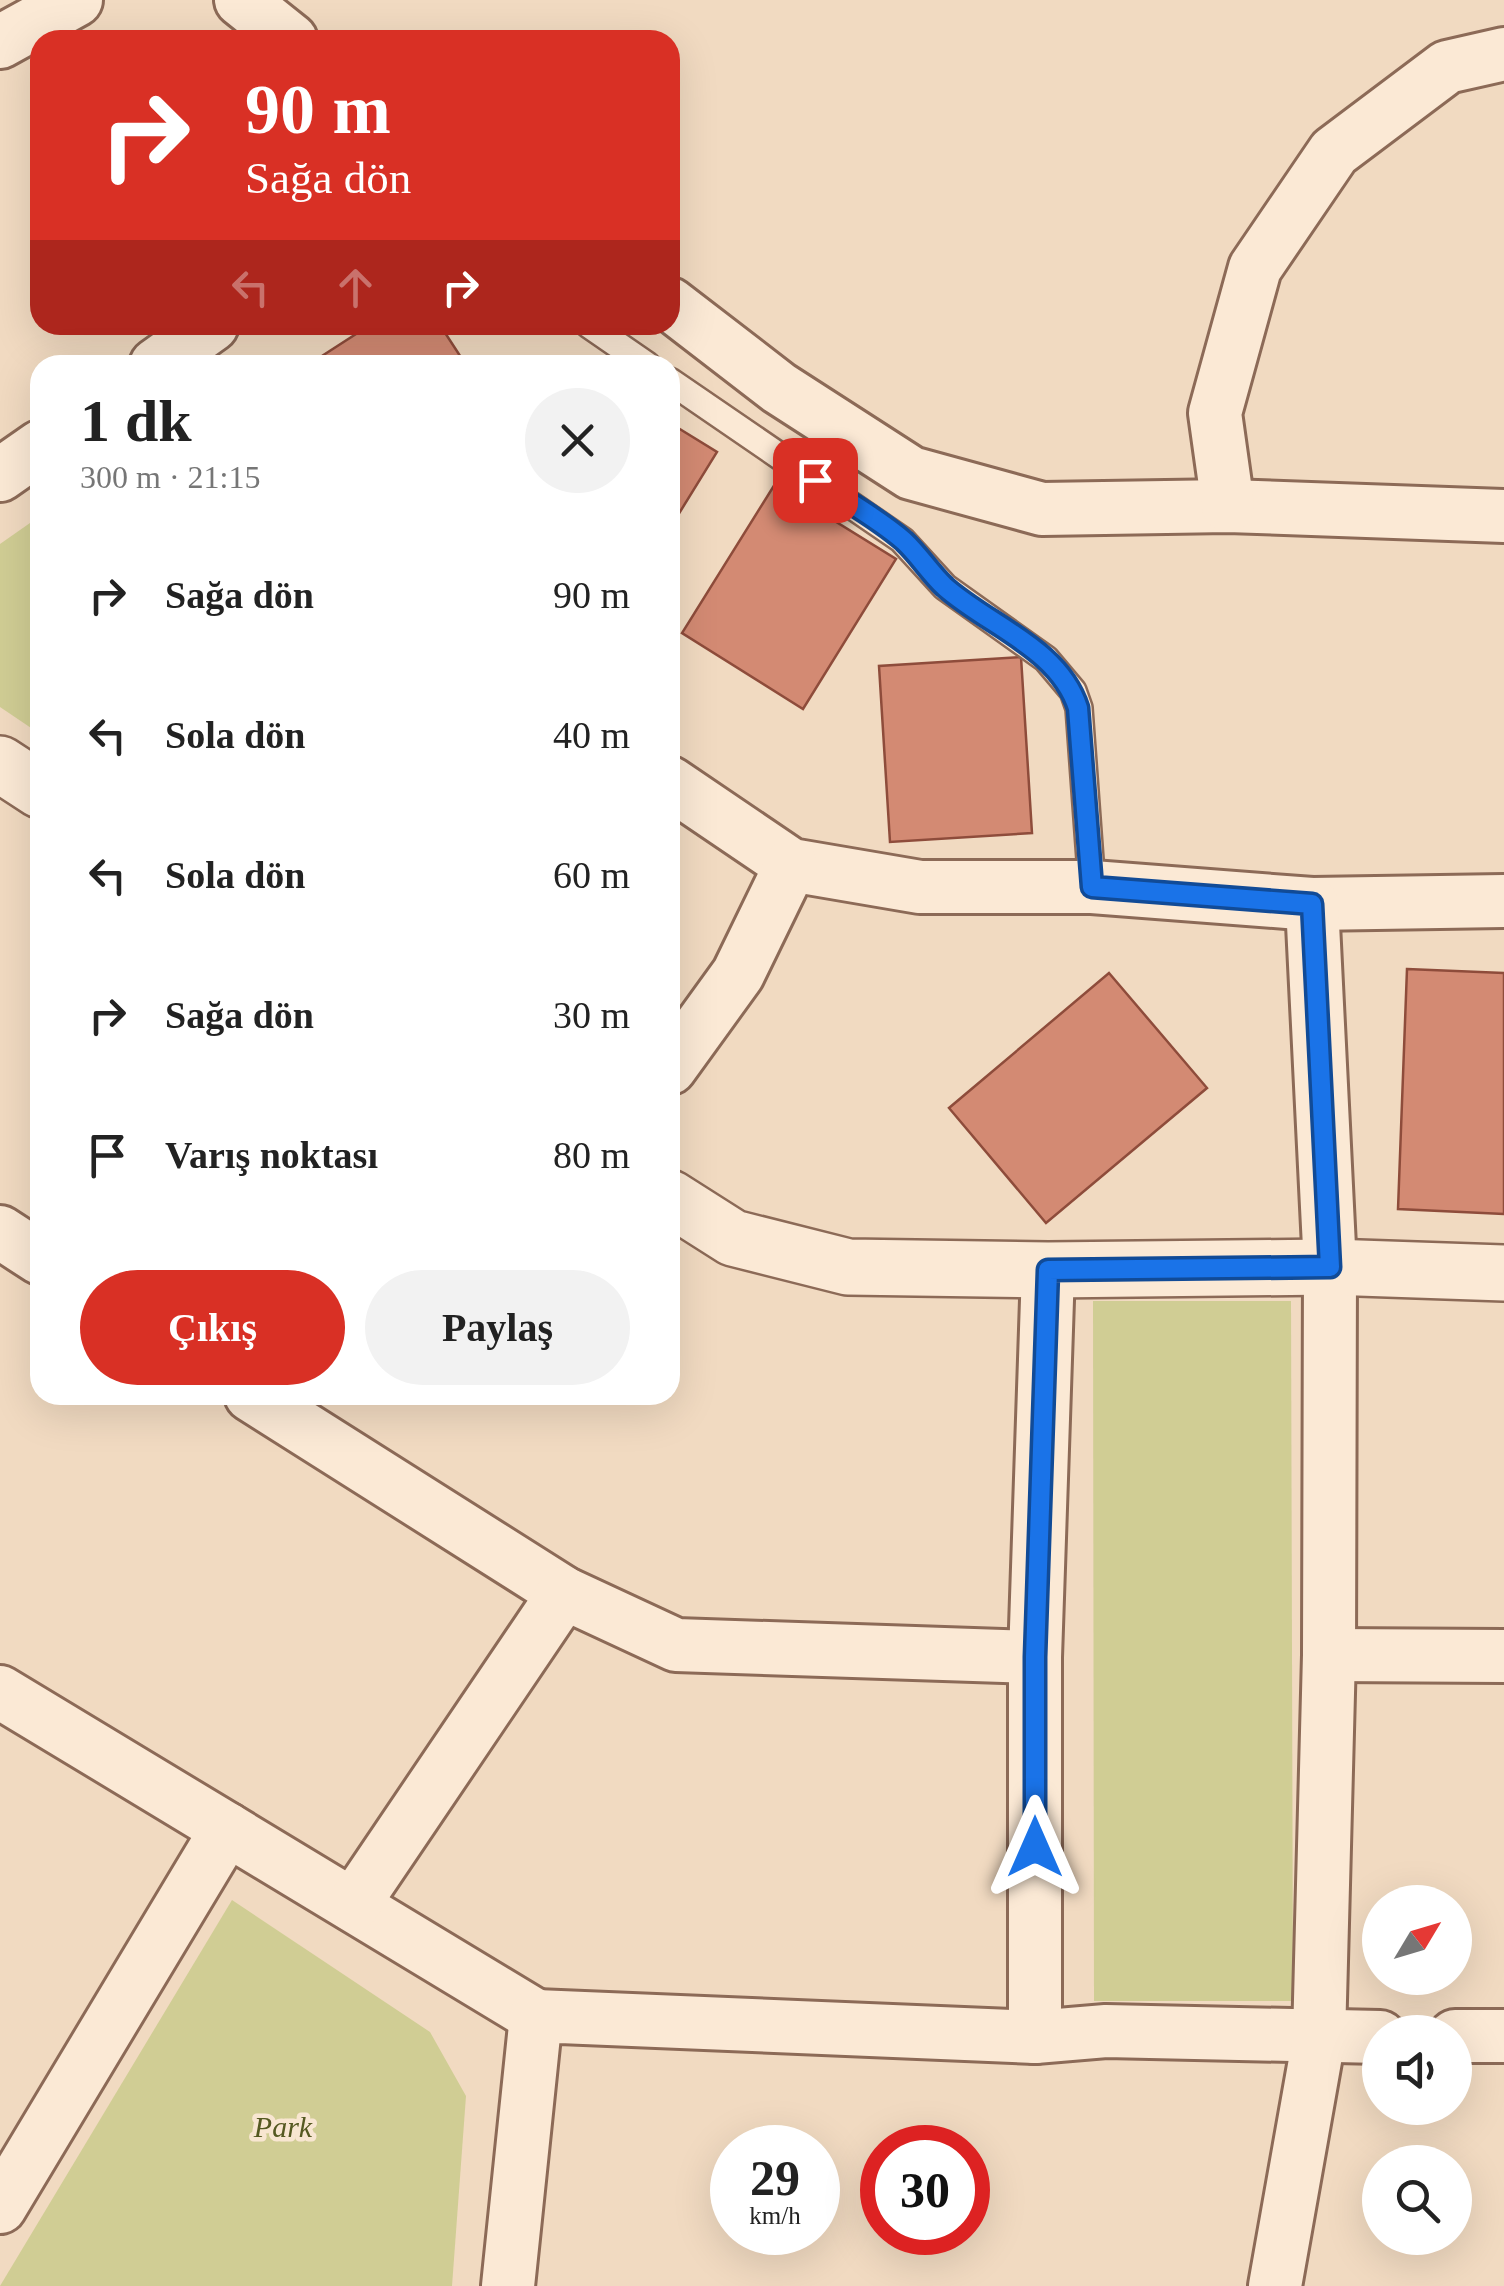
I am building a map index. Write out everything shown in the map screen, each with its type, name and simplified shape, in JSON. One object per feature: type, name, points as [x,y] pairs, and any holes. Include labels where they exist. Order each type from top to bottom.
[{"type":"street","points":[[0,42],[76,0]]},
{"type":"street","points":[[241,0],[278,30]]},
{"type":"street","points":[[1228,506],[1216,413],[1254,268],[1334,152],[1447,68],[1504,54]]},
{"type":"street","points":[[680,312],[779,388],[911,473],[1042,510],[1228,506],[1504,516]]},
{"type":"street","points":[[170,355],[198,335]]},
{"type":"street","points":[[0,475],[30,454]]},
{"type":"street","points":[[0,764],[30,784]]},
{"type":"street","points":[[680,790],[791,865],[920,887],[1092,887],[1312,904],[1504,900]]},
{"type":"street","points":[[680,1054],[738,974],[791,865]]},
{"type":"street","points":[[1275,2286],[1319,2038],[1330,1655],[1330,1267],[1312,904]]},
{"type":"street","points":[[680,1204],[733,1238],[848,1266],[1048,1270],[1330,1267],[1504,1273]]},
{"type":"street","points":[[0,1232],[30,1252]]},
{"type":"street","points":[[1035,2037],[1035,1657],[1048,1270]]},
{"type":"street","points":[[267,1405],[564,1593],[676,1645],[1035,1657]]},
{"type":"street","points":[[353,1905],[564,1593]]},
{"type":"street","points":[[1330,1655],[1504,1656]]},
{"type":"street","points":[[0,1692],[536,2016],[1035,2037],[1106,2031],[1362,2037]]},
{"type":"street","points":[[8,2173],[228,1829]]},
{"type":"street","points":[[508,2286],[536,2016]]},
{"type":"street","points":[[1472,2036],[1504,2036]]},
{"type":"lane","points":[[604,335],[632,355]]},
{"type":"lane","points":[[680,388],[902,540],[946,587],[1046,659],[1062,675],[1078,708],[1092,887]]},
{"type":"green space","points":[[30,523],[30,727],[0,707],[0,544]]},
{"type":"green space","points":[[1093,1301],[1291,1301],[1293,2001],[1094,2001]]},
{"type":"green space","name":"Park","points":[[232,1900],[430,2032],[466,2096],[452,2286],[0,2286]]},
{"type":"building","points":[[354,335],[446,335],[460,355],[324,355]]},
{"type":"building","points":[[680,429],[717,452],[680,512]]},
{"type":"building","points":[[775,484],[896,559],[803,709],[682,633]]},
{"type":"building","points":[[1021,657],[1032,833],[890,842],[879,666]]},
{"type":"building","points":[[1407,969],[1504,973],[1504,1214],[1398,1209]]},
{"type":"building","points":[[1109,973],[1207,1088],[1046,1223],[949,1108]]},
{"type":"route","points":[[815,480],[902,540],[946,587],[1046,659],[1073,691],[1081,728],[1092,887],[1312,904],[1330,1267],[1048,1270],[1035,1657],[1035,1847]]}]
